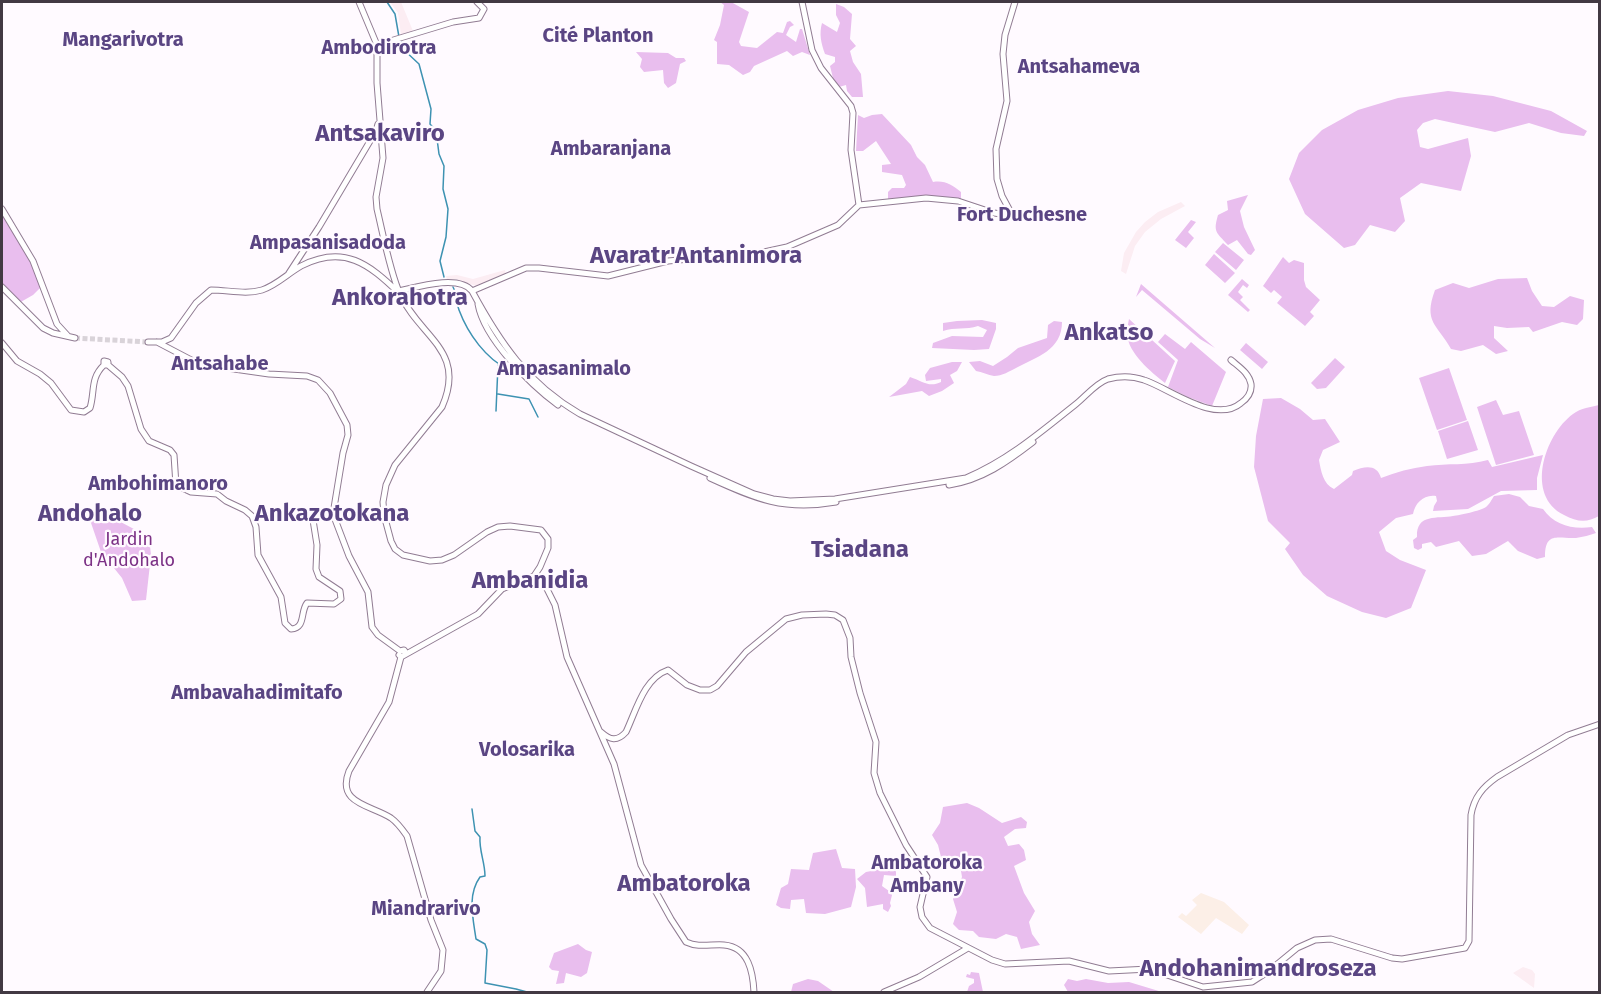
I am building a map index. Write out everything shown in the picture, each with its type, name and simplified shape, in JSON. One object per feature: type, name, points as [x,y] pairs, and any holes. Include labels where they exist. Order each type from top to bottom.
[{"type":"street","points":[[359,2],[377,45],[382,138],[386,150],[376,196],[377,209],[397,289],[449,364],[450,375],[442,407],[394,465],[387,480],[383,508],[391,541],[395,549],[403,555],[430,561],[438,561],[454,555],[493,529],[519,526],[537,529],[546,536],[548,544],[533,579],[502,589],[468,621],[403,654],[389,702],[349,771],[345,783],[353,799],[389,817],[400,825],[406,836],[431,920],[443,950],[441,971],[427,993]]},
{"type":"street","points":[[377,45],[453,22],[479,18],[484,9],[477,2]]},
{"type":"street","points":[[802,2],[812,50],[821,68],[851,106],[853,113],[851,150],[859,205]]},
{"type":"street","points":[[472,291],[526,268],[608,276],[668,261],[764,252],[787,247],[838,225],[859,205],[926,198],[958,201],[994,213],[1009,214],[997,179],[996,149],[1007,101],[1003,54],[1005,35],[1015,2]]},
{"type":"street","points":[[287,275],[373,137],[378,127],[380,114]]},
{"type":"street","points":[[373,137],[382,138]]},
{"type":"street","points":[[2,209],[33,261],[53,317],[68,336]]},
{"type":"street","points":[[148,342],[169,339],[196,303],[212,290],[247,292],[260,290],[276,285],[287,275],[317,260],[334,257],[346,258],[376,271],[397,289],[416,289]]},
{"type":"street","points":[[297,261],[298,265],[302,266]]},
{"type":"street","points":[[397,289],[456,282],[466,285],[513,358],[562,404],[579,414],[754,494],[790,501],[835,499],[966,478],[987,470],[1011,454],[1102,382],[1111,379],[1142,379],[1179,398],[1201,406],[1231,409],[1238,406],[1250,392],[1251,386],[1246,373],[1231,360]]},
{"type":"street","points":[[406,304],[409,292],[424,286]]},
{"type":"street","points":[[2,287],[44,328],[50,332],[75,338]]},
{"type":"street","points":[[44,328],[53,317]]},
{"type":"street","points":[[50,332],[52,326],[57,324]]},
{"type":"street","points":[[169,339],[177,352]]},
{"type":"street","points":[[157,342],[199,364],[269,374],[300,375],[322,383],[337,404],[347,425],[348,435],[333,514],[349,556],[368,592],[372,627],[378,635],[403,654]]},
{"type":"street","points":[[2,343],[16,361],[51,383],[71,410],[76,412],[84,412],[90,408],[96,374],[106,365],[115,371],[128,386],[141,429],[149,441],[170,450],[174,455],[176,485],[196,493],[217,494],[252,516],[256,527],[259,558],[281,597],[285,623],[293,629],[301,625],[302,612],[307,603],[334,604],[341,599],[338,589],[321,579],[317,573],[318,553],[313,520],[320,514],[333,514]]},
{"type":"street","points":[[533,579],[546,587],[550,594],[567,657],[614,764],[639,859],[671,919],[686,942],[706,946],[729,946],[741,953],[750,963],[754,993]]},
{"type":"street","points":[[600,732],[607,738],[615,740],[621,737],[626,732],[650,682],[659,673],[668,670],[687,685],[700,690],[710,690],[717,687],[746,652],[786,619],[802,615],[835,615],[847,626],[851,657],[876,742],[874,773],[880,793],[906,845],[927,877],[920,907],[922,917],[930,928],[992,960],[1005,964],[1069,961],[1109,971],[1149,969],[1203,987],[1252,982],[1297,948],[1315,940],[1331,939],[1402,959],[1465,948],[1469,941],[1470,815],[1475,800],[1486,784],[1497,777],[1568,735],[1599,724]]},
{"type":"street","points":[[884,993],[919,977],[968,948]]},
{"type":"shaded area","points":[[390,2],[401,2],[413,31],[401,35],[398,13]]},
{"type":"shaded area","points":[[1181,202],[1185,206],[1161,219],[1145,232],[1135,246],[1126,274],[1121,271],[1124,253],[1136,232],[1158,212]]},
{"type":"shaded area","points":[[505,270],[506,275],[476,286],[456,279],[447,280],[446,276],[457,275],[473,279]]},
{"type":"shaded area","points":[[1201,893],[1224,902],[1249,925],[1242,934],[1216,918],[1201,934],[1178,917],[1182,913],[1186,916],[1197,905],[1192,900]]},
{"type":"shaded area","points":[[1523,967],[1532,970],[1535,974],[1534,988],[1513,973]]},
{"type":"green space","points":[[720,2],[731,2],[749,12],[739,42],[741,46],[757,48],[777,32],[783,33],[787,22],[790,21],[794,25],[790,27],[786,35],[796,42],[800,29],[802,29],[810,55],[802,52],[793,56],[787,51],[754,66],[750,72],[743,75],[729,65],[717,64],[717,42],[714,40],[724,5]]},
{"type":"green space","points":[[836,4],[852,14],[850,39],[856,46],[850,51],[853,62],[861,74],[863,97],[852,97],[846,85],[839,87],[833,78],[830,66],[835,62],[835,57],[825,54],[822,46],[822,23],[837,32],[840,23],[836,15]]},
{"type":"green space","points":[[636,52],[668,53],[676,58],[684,58],[686,61],[680,64],[676,83],[668,88],[664,83],[663,70],[644,72],[640,67],[642,59]]},
{"type":"green space","points":[[1448,91],[1493,96],[1551,111],[1587,131],[1584,136],[1561,133],[1529,123],[1495,132],[1435,119],[1423,123],[1417,130],[1420,147],[1428,149],[1468,138],[1471,156],[1461,191],[1421,183],[1400,198],[1405,221],[1395,232],[1370,225],[1355,245],[1344,248],[1305,214],[1289,179],[1299,153],[1322,130],[1358,110],[1398,98]]},
{"type":"green space","points":[[882,114],[911,145],[917,157],[925,165],[933,182],[945,182],[955,187],[961,192],[961,200],[926,197],[888,201],[888,192],[892,188],[904,188],[906,185],[902,175],[882,172],[882,165],[891,164],[876,141],[863,151],[856,151],[858,115],[864,118]]},
{"type":"green space","points":[[1248,195],[1240,211],[1244,227],[1255,250],[1251,255],[1237,240],[1228,245],[1216,229],[1218,215],[1228,210],[1227,201]]},
{"type":"green space","points":[[2,210],[32,258],[42,286],[33,295],[19,303],[2,287]]},
{"type":"green space","points":[[1191,220],[1196,222],[1188,232],[1194,238],[1186,248],[1175,240]]},
{"type":"green space","points":[[1223,243],[1244,260],[1236,270],[1215,252]]},
{"type":"green space","points":[[1214,254],[1235,273],[1225,283],[1205,265]]},
{"type":"green space","points":[[1283,257],[1289,263],[1294,260],[1304,263],[1306,287],[1320,300],[1310,312],[1314,316],[1305,326],[1277,303],[1282,297],[1274,290],[1271,293],[1263,286]]},
{"type":"green space","points":[[1527,278],[1542,306],[1554,307],[1570,296],[1584,300],[1583,319],[1577,325],[1562,322],[1533,332],[1529,327],[1494,326],[1494,338],[1508,351],[1496,354],[1483,345],[1461,351],[1451,349],[1431,316],[1430,309],[1435,290],[1453,283],[1469,288],[1498,279]]},
{"type":"green space","points":[[1242,279],[1249,285],[1247,288],[1243,285],[1238,292],[1243,297],[1240,300],[1250,310],[1248,312],[1228,295]]},
{"type":"green space","points":[[1141,284],[1215,348],[1200,339],[1142,290],[1136,297]]},
{"type":"green space","points":[[1129,319],[1175,361],[1165,383],[1141,362],[1131,348],[1127,334]]},
{"type":"green space","points":[[982,320],[996,323],[989,349],[932,348],[933,343],[952,336],[983,337],[987,330],[978,326],[943,331],[943,323]]},
{"type":"green space","points":[[1054,321],[1062,322],[1061,332],[1053,346],[1040,356],[1009,372],[992,376],[976,371],[969,362],[980,361],[993,366],[1018,348],[1047,338],[1048,325]]},
{"type":"green space","points":[[1165,334],[1185,349],[1191,342],[1226,372],[1212,406],[1168,387],[1178,360],[1158,342]]},
{"type":"green space","points":[[1246,343],[1268,362],[1262,369],[1240,350]]},
{"type":"green space","points":[[1335,358],[1345,367],[1326,388],[1317,389],[1311,383]]},
{"type":"green space","points":[[952,362],[962,362],[957,371],[950,375],[954,383],[942,391],[929,396],[922,391],[889,397],[906,384],[910,377],[929,384],[941,382],[941,379],[926,381],[925,375],[930,368]]},
{"type":"green space","points":[[1449,368],[1467,420],[1437,430],[1419,378]]},
{"type":"green space","points":[[1281,398],[1313,420],[1325,419],[1340,442],[1323,450],[1319,460],[1325,481],[1334,489],[1352,475],[1353,471],[1366,467],[1377,470],[1381,478],[1404,470],[1435,465],[1488,460],[1492,467],[1543,455],[1537,478],[1537,490],[1501,491],[1468,509],[1433,511],[1437,501],[1436,496],[1428,496],[1421,500],[1413,514],[1396,518],[1379,532],[1386,551],[1400,560],[1426,570],[1411,608],[1386,618],[1362,612],[1327,596],[1303,575],[1285,549],[1290,543],[1268,521],[1254,467],[1256,436],[1263,399]]},
{"type":"green space","points":[[1496,400],[1503,415],[1519,411],[1534,455],[1496,465],[1477,407]]},
{"type":"green space","points":[[1599,405],[1599,516],[1586,521],[1573,519],[1552,506],[1545,494],[1542,480],[1543,465],[1547,450],[1563,424],[1576,412]]},
{"type":"green space","points":[[1468,421],[1478,450],[1447,459],[1438,431]]},
{"type":"green space","points":[[1509,494],[1520,497],[1529,506],[1543,509],[1558,523],[1578,528],[1592,527],[1596,533],[1576,538],[1554,538],[1547,543],[1545,557],[1537,559],[1518,551],[1508,541],[1486,554],[1472,556],[1459,541],[1436,547],[1431,542],[1422,544],[1422,548],[1418,550],[1414,548],[1413,540],[1417,537],[1420,524],[1424,521],[1479,510],[1487,506],[1494,496]]},
{"type":"green space","name":"Jardin d'Andohalo","points":[[98,510],[149,537],[151,555],[146,600],[132,601],[122,578],[101,552],[90,520]]},
{"type":"green space","points":[[967,803],[1002,823],[1021,817],[1027,822],[1026,828],[1015,829],[1004,837],[1008,846],[1019,844],[1024,850],[1026,860],[1014,866],[1024,893],[1035,911],[1029,922],[1032,934],[1040,945],[1021,949],[1017,937],[1006,934],[996,939],[979,937],[973,931],[959,930],[953,924],[957,912],[953,899],[962,877],[959,859],[949,862],[941,857],[932,835],[940,823],[943,807]]},
{"type":"green space","points":[[836,849],[842,868],[855,869],[856,887],[851,907],[825,914],[806,913],[804,899],[791,900],[790,909],[776,905],[781,888],[788,884],[791,869],[809,870],[813,853]]},
{"type":"green space","points":[[882,869],[896,870],[896,876],[884,875],[882,886],[892,895],[888,912],[883,909],[883,904],[867,907],[865,888],[857,879],[866,872]]},
{"type":"green space","points":[[578,944],[592,952],[587,973],[581,977],[566,973],[564,983],[556,984],[559,971],[549,967],[554,953]]},
{"type":"green space","points":[[971,972],[979,973],[983,992],[967,992],[969,986],[974,983],[974,979],[966,977]]},
{"type":"green space","points":[[808,979],[818,981],[834,992],[791,992],[793,984]]},
{"type":"green space","points":[[1068,979],[1108,983],[1129,982],[1162,992],[1068,992],[1064,985]]},
{"type":"waterway","points":[[387,2],[395,14],[399,37]]},
{"type":"waterway","points":[[401,41],[404,50],[419,64],[431,109],[430,124],[436,131],[439,154],[444,166],[443,189],[448,209],[446,237],[440,261],[444,277]]},
{"type":"waterway","points":[[453,287],[459,310],[473,337],[485,353],[509,370]]},
{"type":"waterway","points":[[496,411],[498,365]]},
{"type":"waterway","points":[[498,394],[529,399],[538,417]]},
{"type":"waterway","points":[[472,809],[475,831],[480,837],[485,871],[485,876],[480,877],[476,884],[472,899],[476,939],[485,944],[487,950],[485,983],[527,992]]},
{"type":"tunnel","points":[[75,338],[148,342]]},
{"type":"district","name":"Cité Planton","points":[[598,36]]},
{"type":"district","name":"Mangarivotra","points":[[123,40]]},
{"type":"district","name":"Ambodirotra","points":[[379,48]]},
{"type":"district","name":"Antsahameva","points":[[1079,67]]},
{"type":"district","name":"Antsakaviro","points":[[380,134]]},
{"type":"district","name":"Ambaranjana","points":[[611,149]]},
{"type":"district","name":"Fort Duchesne","points":[[1022,215]]},
{"type":"district","name":"Ampasanisadoda","points":[[328,243]]},
{"type":"district","name":"Avaratr'Antanimora","points":[[696,256]]},
{"type":"district","name":"Ankorahotra","points":[[400,298]]},
{"type":"district","name":"Ankatso","points":[[1109,333]]},
{"type":"district","name":"Antsahabe","points":[[220,364]]},
{"type":"district","name":"Ampasanimalo","points":[[564,369]]},
{"type":"district","name":"Ambohimanoro","points":[[158,484]]},
{"type":"district","name":"Andohalo","points":[[90,514]]},
{"type":"district","name":"Ankazotokana","points":[[332,514]]},
{"type":"district","name":"Tsiadana","points":[[860,550]]},
{"type":"district","name":"Ambanidia","points":[[530,581]]},
{"type":"district","name":"Ambavahadimitafo","points":[[257,693]]},
{"type":"district","name":"Volosarika","points":[[527,750]]},
{"type":"district","name":"Ambatoroka Ambany","points":[[927,874]]},
{"type":"district","name":"Ambatoroka","points":[[684,884]]},
{"type":"district","name":"Miandrarivo","points":[[426,909]]},
{"type":"district","name":"Andohanimandroseza","points":[[1258,969]]}]
